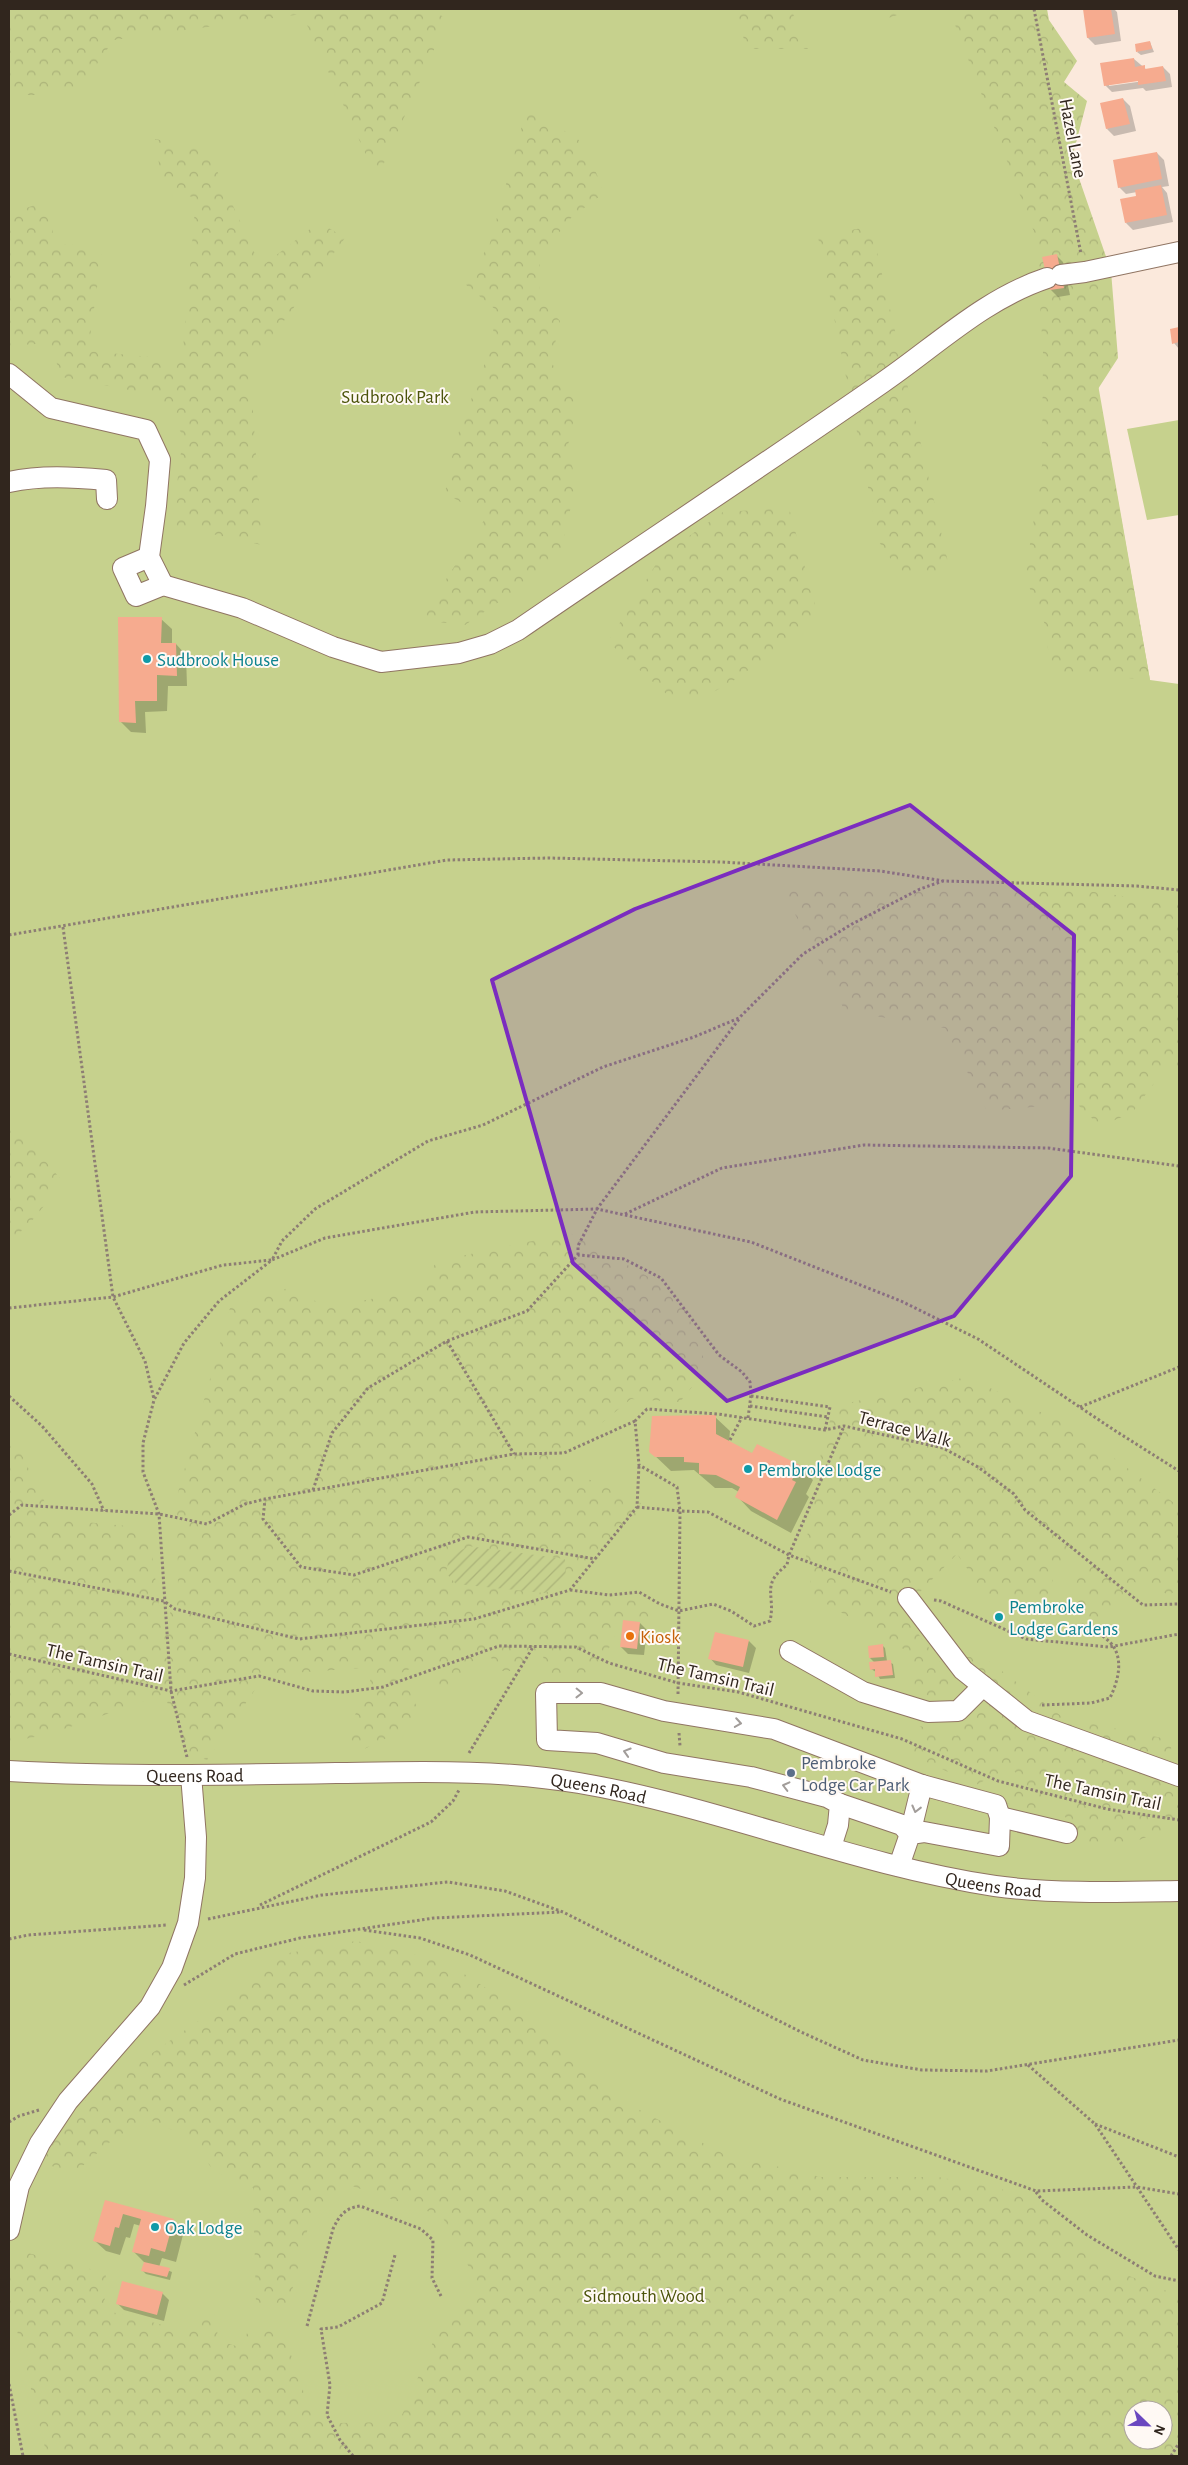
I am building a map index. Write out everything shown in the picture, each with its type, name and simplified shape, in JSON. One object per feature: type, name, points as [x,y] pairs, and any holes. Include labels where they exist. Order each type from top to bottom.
[{"type":"street","points":[[148,557],[123,568],[136,596],[163,585],[242,608],[332,647],[382,662],[460,653],[490,644],[518,630],[883,382],[992,302],[1021,286],[1054,276],[1084,272],[1179,252]]},
{"type":"street","points":[[9,374],[51,408],[146,430],[160,460],[156,506],[148,557],[163,585]]},
{"type":"street","points":[[9,482],[24,478],[67,476],[106,480],[107,499]]},
{"type":"street","points":[[908,1598],[963,1670],[1027,1721],[1179,1776]]},
{"type":"street","points":[[790,1651],[862,1692],[928,1712],[958,1711],[983,1686]]},
{"type":"street","points":[[546,1692],[601,1693],[679,1714],[774,1729],[922,1785],[996,1805],[1000,1817],[999,1846],[924,1832],[910,1834],[902,1826],[840,1804],[827,1796],[751,1778],[664,1763],[597,1743],[547,1740],[546,1692]]},
{"type":"street","name":"Queens Road","points":[[9,1771],[191,1775],[460,1772],[579,1783],[678,1805],[899,1866],[996,1886],[1068,1890],[1179,1891]]},
{"type":"street","points":[[9,2230],[19,2186],[40,2143],[68,2101],[150,2007],[172,1968],[188,1923],[195,1878],[196,1837],[191,1775]]},
{"type":"street","points":[[899,1866],[910,1834],[922,1785]]},
{"type":"street","points":[[831,1847],[838,1825],[840,1804]]},
{"type":"street","points":[[1000,1817],[1067,1833]]},
{"type":"path","name":"Hazel Lane","points":[[1034,9],[1084,272]]},
{"type":"path","points":[[9,935],[447,860],[549,858],[720,862],[880,871],[944,881],[1137,886],[1179,890]]},
{"type":"path","points":[[313,1490],[332,1433],[368,1388],[447,1341],[527,1310],[578,1255],[578,1246],[597,1209],[740,1018],[803,954],[852,924],[920,889],[944,881]]},
{"type":"path","points":[[63,927],[114,1297],[145,1361],[154,1400]]},
{"type":"path","points":[[272,1260],[282,1241],[315,1209],[428,1141],[483,1125],[603,1067],[694,1037],[740,1018]]},
{"type":"path","points":[[624,1214],[722,1168],[864,1146],[1048,1148],[1179,1166]]},
{"type":"path","points":[[191,1775],[171,1691],[159,1514],[143,1472],[143,1443],[154,1400],[184,1343],[213,1308],[272,1260],[326,1238],[475,1212],[597,1209],[751,1242],[901,1301],[978,1339],[1179,1471]]},
{"type":"path","points":[[578,1255],[624,1259],[661,1278],[718,1355],[742,1372],[750,1382],[751,1396],[748,1418]]},
{"type":"path","points":[[9,1308],[114,1297],[223,1264],[272,1260]]},
{"type":"path","points":[[447,1341],[514,1454]]},
{"type":"path","points":[[1079,1407],[1179,1367]]},
{"type":"path","points":[[9,1396],[42,1426],[92,1484],[104,1511]]},
{"type":"path","points":[[751,1396],[830,1407],[825,1430]]},
{"type":"path","points":[[750,1406],[828,1417]]},
{"type":"path","name":"Terrace Walk","points":[[9,1515],[22,1505],[159,1514],[207,1524],[245,1504],[265,1499],[514,1454],[564,1453],[635,1421],[647,1409],[742,1417],[825,1430],[844,1426],[943,1448],[978,1467],[1014,1494],[1025,1510],[1143,1605],[1178,1604]]},
{"type":"path","points":[[730,1440],[742,1417]]},
{"type":"path","points":[[570,1590],[637,1507],[640,1465],[635,1421]]},
{"type":"path","points":[[9,1571],[164,1601],[175,1609],[299,1639],[474,1619],[570,1590],[609,1595],[639,1592],[660,1604],[680,1611],[713,1604],[731,1611],[754,1626],[763,1625],[770,1621],[772,1614],[770,1583],[778,1572],[787,1565],[789,1555],[844,1426]]},
{"type":"path","points":[[640,1465],[677,1487],[680,1511],[678,1683],[680,1765]]},
{"type":"path","points":[[265,1499],[263,1519],[301,1567],[354,1575],[468,1537],[595,1559]]},
{"type":"path","points":[[637,1507],[708,1512],[789,1555],[908,1598],[941,1601],[1026,1639],[1113,1646],[1179,1634]]},
{"type":"path","points":[[1178,1604],[1179,1609]]},
{"type":"path","points":[[1036,1704],[1063,1705],[1110,1698],[1118,1679],[1117,1659],[1113,1646],[1098,1632]]},
{"type":"path","name":"The Tamsin Trail","points":[[9,1654],[171,1691],[259,1676],[313,1691],[345,1692],[383,1687],[500,1646],[576,1647],[609,1663],[678,1683],[738,1692],[902,1739],[998,1781],[1107,1809],[1179,1820]]},
{"type":"path","points":[[254,1908],[430,1822],[453,1801],[460,1788],[461,1759],[469,1754],[533,1647]]},
{"type":"path","points":[[9,1939],[28,1935],[188,1923],[322,1895],[448,1882],[505,1891],[563,1912],[802,2032],[863,2060],[922,2070],[988,2071],[1179,2040]]},
{"type":"path","points":[[175,1991],[235,1954],[300,1938],[364,1930],[434,1918],[563,1912]]},
{"type":"path","points":[[364,1930],[420,1938],[470,1955],[780,2099],[1036,2191],[1137,2187],[1179,2194]]},
{"type":"path","points":[[1028,2065],[1095,2124],[1179,2250]]},
{"type":"path","points":[[1095,2124],[1179,2157]]},
{"type":"path","points":[[1036,2191],[1042,2200],[1087,2235],[1155,2276],[1179,2281]]},
{"type":"path","points":[[307,2326],[333,2229],[339,2217],[350,2207],[360,2206],[421,2229],[433,2240],[432,2278],[441,2296]]},
{"type":"path","points":[[353,2456],[340,2440],[327,2415],[330,2385],[321,2329],[338,2327],[382,2303],[395,2255]]},
{"type":"path","points":[[9,2384],[23,2456]]},
{"type":"path","points":[[1171,2456],[1179,2444]]},
{"type":"highlighted area","points":[[910,805],[1074,935],[1071,1176],[954,1316],[727,1401],[573,1263],[492,980],[635,909]]},
{"type":"green space","name":"Sudbrook Park","points":[[9,9],[1032,9],[1150,680],[1179,684],[1179,2456],[9,2456]]},
{"type":"green space","points":[[9,9],[433,9],[447,20],[377,179],[302,14],[114,40],[98,62],[87,87],[40,95],[9,95]]},
{"type":"green space","points":[[737,9],[791,9],[808,49],[746,49]]},
{"type":"green space","points":[[882,9],[916,9],[885,19]]},
{"type":"green space","points":[[949,9],[1047,9],[1049,20],[1077,61],[1064,82],[1087,101],[1072,158],[1111,271],[1118,358],[1098,389],[1150,680],[1050,671],[1046,627],[1025,577],[1042,465],[1043,353],[1036,237]]},
{"type":"green space","points":[[527,107],[585,144],[604,193],[571,218],[540,256],[539,298],[560,321],[551,362],[578,403],[568,445],[576,485],[558,562],[465,625],[420,620],[486,517],[445,493],[455,442],[491,347],[496,310],[465,284],[490,243]]},
{"type":"green space","points":[[155,139],[207,149],[261,267],[319,222],[345,238],[250,367],[262,545],[172,525],[183,436],[160,396],[62,377],[49,343],[9,346],[9,214],[49,200],[54,244],[103,246],[88,351],[182,360],[196,198],[163,189]]},
{"type":"green space","points":[[871,226],[950,571],[902,575],[879,542],[818,237]]},
{"type":"green space","points":[[1179,420],[1179,515],[1147,520],[1127,429]]},
{"type":"green space","points":[[789,508],[819,619],[733,681],[710,694],[671,698],[608,642],[661,556],[723,512]]},
{"type":"green space","points":[[781,887],[1066,888],[1179,904],[1179,1067],[1169,1063],[1132,1113],[1100,1126],[1076,1103],[987,1111],[945,1028],[845,1011]]},
{"type":"green space","points":[[9,1117],[63,1182],[27,1227],[9,1240]]},
{"type":"green space","points":[[570,1233],[681,1295],[707,1368],[680,1402],[631,1399],[553,1463],[645,1505],[622,1537],[590,1559],[556,1596],[641,1601],[650,1617],[622,1620],[598,1672],[547,1674],[543,1656],[534,1653],[512,1671],[497,1671],[490,1655],[468,1663],[463,1687],[448,1692],[431,1684],[437,1672],[425,1662],[401,1673],[423,1720],[356,1753],[348,1731],[376,1667],[265,1675],[207,1760],[187,1753],[164,1694],[50,1734],[9,1742],[9,1446],[17,1445],[53,1519],[148,1528],[164,1639],[164,1631],[178,1590],[177,1496],[230,1308],[288,1288],[328,1307],[419,1290],[437,1261]]},
{"type":"green space","points":[[967,1377],[1074,1428],[1178,1506],[1179,1587],[1170,1595],[1134,1582],[1117,1611],[1090,1632],[1076,1617],[1073,1579],[1093,1553],[1086,1543],[1059,1563],[1045,1601],[984,1593],[957,1554],[920,1592],[910,1623],[955,1682],[941,1700],[915,1691],[912,1654],[813,1596],[805,1550],[821,1453],[834,1406]]},
{"type":"green space","points":[[468,1546],[565,1559],[566,1579],[559,1589],[544,1593],[456,1584],[446,1573],[449,1558]]},
{"type":"green space","points":[[982,1656],[1064,1718],[1172,1740],[1170,1760],[1179,1775],[1179,1824],[1139,1840],[1087,1849],[1064,1815],[1062,1793],[1048,1785],[1033,1813],[1006,1803],[1023,1775],[1006,1769],[976,1785],[903,1751],[920,1726],[956,1736],[978,1709],[999,1691],[964,1657]]},
{"type":"green space","name":"Sidmouth Wood","points":[[356,1941],[444,1961],[534,2019],[609,2094],[722,2153],[821,2177],[938,2177],[1015,2192],[1107,2267],[1179,2296],[1179,2456],[47,2456],[9,2297],[9,2283],[16,2250],[106,2273],[104,2310],[191,2332],[201,2310],[218,2316],[217,2340],[242,2348],[249,2327],[284,2334],[307,2402],[337,2423],[399,2422],[442,2321],[482,2292],[442,2216],[352,2186],[309,2224],[287,2310],[256,2304],[253,2188],[214,2171],[188,2137],[152,2121],[117,2136],[79,2169],[65,2172],[41,2161],[72,2112],[89,2097],[204,2017],[289,1953]]},
{"type":"building","points":[[1083,9],[1111,9],[1115,34],[1087,38]]},
{"type":"building","points":[[1150,41],[1152,49],[1136,52],[1135,44]]},
{"type":"building","points":[[1134,58],[1135,67],[1145,65],[1145,69],[1163,66],[1166,81],[1138,85],[1138,81],[1104,86],[1100,63]]},
{"type":"building","points":[[1123,98],[1130,124],[1106,129],[1100,103]]},
{"type":"building","points":[[1157,152],[1162,179],[1118,188],[1113,160]]},
{"type":"building","points":[[1161,185],[1167,215],[1125,223],[1120,199],[1136,196],[1135,190]]},
{"type":"building","points":[[1057,254],[1064,288],[1050,290],[1042,257]]},
{"type":"building","points":[[1179,327],[1179,342],[1172,344],[1170,329]]},
{"type":"building","name":"Sudbrook House","points":[[118,617],[162,617],[161,643],[176,643],[177,676],[157,675],[157,701],[135,701],[136,723],[119,722]]},
{"type":"building","name":"Pembroke Lodge","points":[[716,1415],[716,1434],[752,1453],[757,1444],[800,1465],[792,1480],[796,1482],[777,1520],[735,1497],[740,1487],[716,1475],[699,1474],[699,1463],[684,1462],[684,1457],[655,1457],[649,1452],[652,1416]]},
{"type":"building","name":"Kiosk","points":[[623,1620],[640,1622],[637,1649],[620,1647]]},
{"type":"building","points":[[715,1632],[749,1640],[743,1667],[708,1659]]},
{"type":"building","points":[[883,1644],[884,1657],[869,1658],[868,1646]]},
{"type":"building","points":[[891,1660],[893,1675],[875,1677],[875,1669],[870,1670],[869,1662]]},
{"type":"building","name":"Oak Lodge","points":[[105,2200],[174,2219],[165,2252],[151,2248],[149,2256],[132,2252],[141,2219],[123,2214],[119,2228],[115,2227],[110,2246],[93,2241]]},
{"type":"building","points":[[144,2262],[170,2268],[167,2277],[141,2271]]},
{"type":"building","points":[[122,2281],[163,2292],[157,2315],[116,2304]]},
{"type":"place","name":"Sudbrook House","points":[[147,659]]},
{"type":"place","name":"Pembroke Lodge","points":[[748,1469]]},
{"type":"place","name":"Pembroke Lodge Gardens","points":[[999,1617]]},
{"type":"place","name":"Kiosk","points":[[630,1636]]},
{"type":"place","name":"Pembroke Lodge Car Park","points":[[791,1773]]},
{"type":"place","name":"Oak Lodge","points":[[155,2227]]}]
